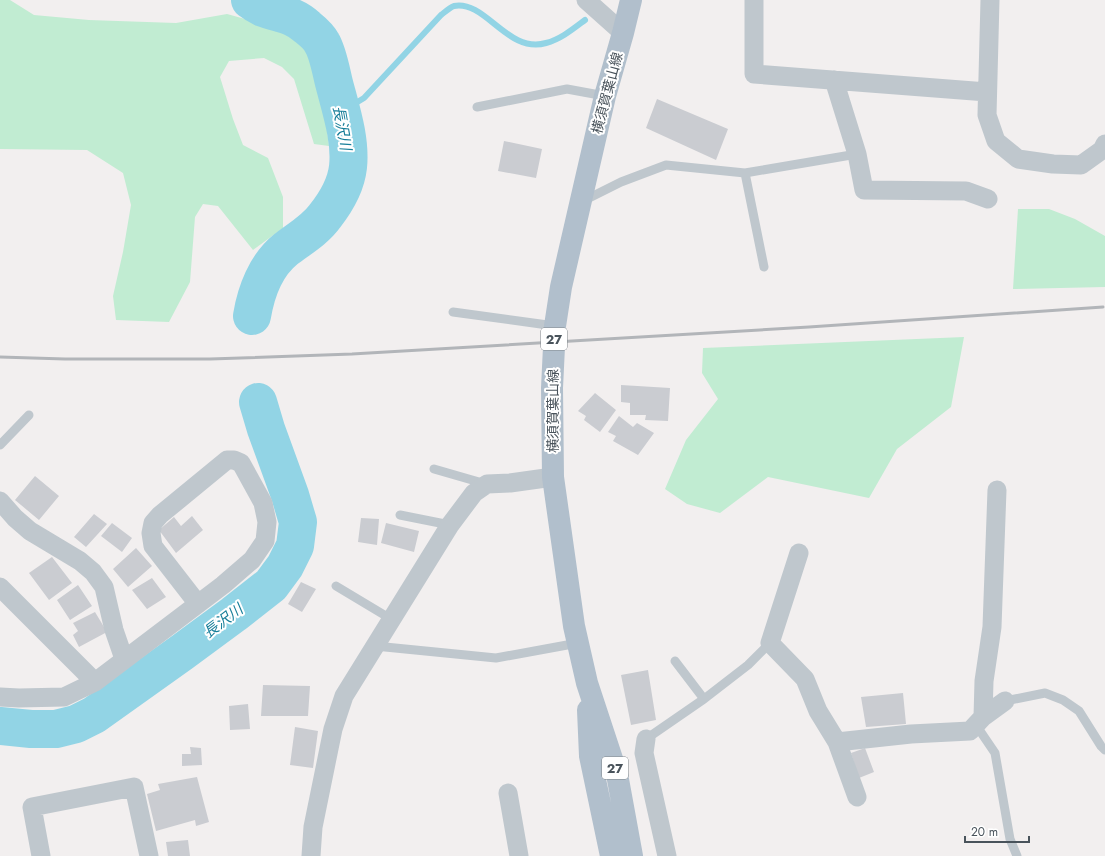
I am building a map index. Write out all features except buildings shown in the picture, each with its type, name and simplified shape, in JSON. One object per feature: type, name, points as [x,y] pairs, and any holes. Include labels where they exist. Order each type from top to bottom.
[{"type":"main road","name":"横須賀葉山線","points":[[631,0],[624,33],[605,96],[561,287],[555,326],[552,388],[553,477],[574,626],[587,683],[616,774],[632,856]]},
{"type":"main road","name":"横須賀葉山線","points":[[587,683],[590,756],[611,856]]},
{"type":"street","points":[[586,0],[624,33]]},
{"type":"street","points":[[754,0],[754,74],[987,92]]},
{"type":"street","points":[[990,0],[987,116],[996,141],[1018,159],[1053,164],[1081,164],[1102,150],[1105,144]]},
{"type":"street","points":[[834,80],[857,154],[864,190],[966,191],[988,199]]},
{"type":"street","points":[[0,697],[64,697],[95,682],[124,659],[198,604],[223,585],[252,560],[265,541],[267,522],[263,502],[241,463],[234,460],[227,460],[160,515],[153,523],[151,533],[153,546],[198,604]]},
{"type":"street","points":[[311,856],[313,827],[333,729],[344,696],[450,525],[474,493],[487,484],[510,483],[553,477]]},
{"type":"street","points":[[979,721],[992,628],[997,490]]},
{"type":"street","points":[[0,502],[30,531],[80,562],[93,572],[104,587],[114,630],[124,659]]},
{"type":"street","points":[[799,553],[770,643],[806,680],[818,711],[837,742],[857,798]]},
{"type":"street","points":[[0,587],[95,682]]},
{"type":"street","points":[[837,742],[911,734],[970,732],[979,721],[1005,701]]},
{"type":"street","points":[[646,739],[644,753],[667,856]]},
{"type":"street","points":[[42,856],[32,807],[134,787],[149,856]]},
{"type":"street","points":[[508,793],[519,856]]},
{"type":"lane","points":[[477,107],[567,89],[605,96]]},
{"type":"lane","points":[[580,202],[621,182],[666,165],[745,173],[857,154]]},
{"type":"lane","points":[[745,173],[764,267]]},
{"type":"lane","points":[[453,312],[555,326]]},
{"type":"lane","points":[[0,445],[29,414]]},
{"type":"lane","points":[[434,468],[487,484]]},
{"type":"lane","points":[[400,515],[450,525]]},
{"type":"lane","points":[[336,586],[391,619]]},
{"type":"lane","points":[[375,646],[496,658],[578,643]]},
{"type":"lane","points":[[646,739],[704,699],[748,665],[770,643]]},
{"type":"lane","points":[[675,661],[704,699]]},
{"type":"lane","points":[[1005,701],[1045,693],[1063,700],[1079,711],[1105,750]]},
{"type":"lane","points":[[979,721],[995,753],[1010,839],[1017,856]]},
{"type":"green space","points":[[0,0],[10,0],[34,15],[89,20],[176,23],[227,14],[281,29],[308,45],[320,77],[329,146],[314,144],[294,79],[282,67],[264,58],[229,61],[220,77],[243,145],[268,158],[283,197],[283,228],[253,250],[218,206],[203,204],[195,217],[190,282],[169,322],[116,320],[113,296],[123,252],[131,205],[123,173],[87,150],[0,149]]},
{"type":"green space","points":[[1018,209],[1049,209],[1075,219],[1105,236],[1105,287],[1013,289]]},
{"type":"green space","points":[[964,337],[951,407],[897,449],[869,498],[768,477],[720,513],[687,504],[665,489],[686,440],[718,399],[702,373],[703,348]]},
{"type":"waterway","name":"長沢川","points":[[250,0],[263,8],[296,19],[311,30],[321,41],[328,57],[342,114],[347,136],[349,157],[347,174],[337,199],[317,226],[286,249],[273,263],[259,288],[252,316]]},
{"type":"waterway","points":[[341,112],[364,98],[441,15],[454,6],[466,6],[487,18],[508,35],[520,41],[532,44],[546,43],[557,39],[585,20]]},
{"type":"waterway","name":"長沢川","points":[[0,726],[31,729],[56,729],[76,724],[94,715],[181,653],[271,585],[285,566],[295,546],[298,522],[258,402]]},
{"type":"railway","points":[[0,357],[65,359],[210,359],[352,354],[809,327],[1103,307]]}]
